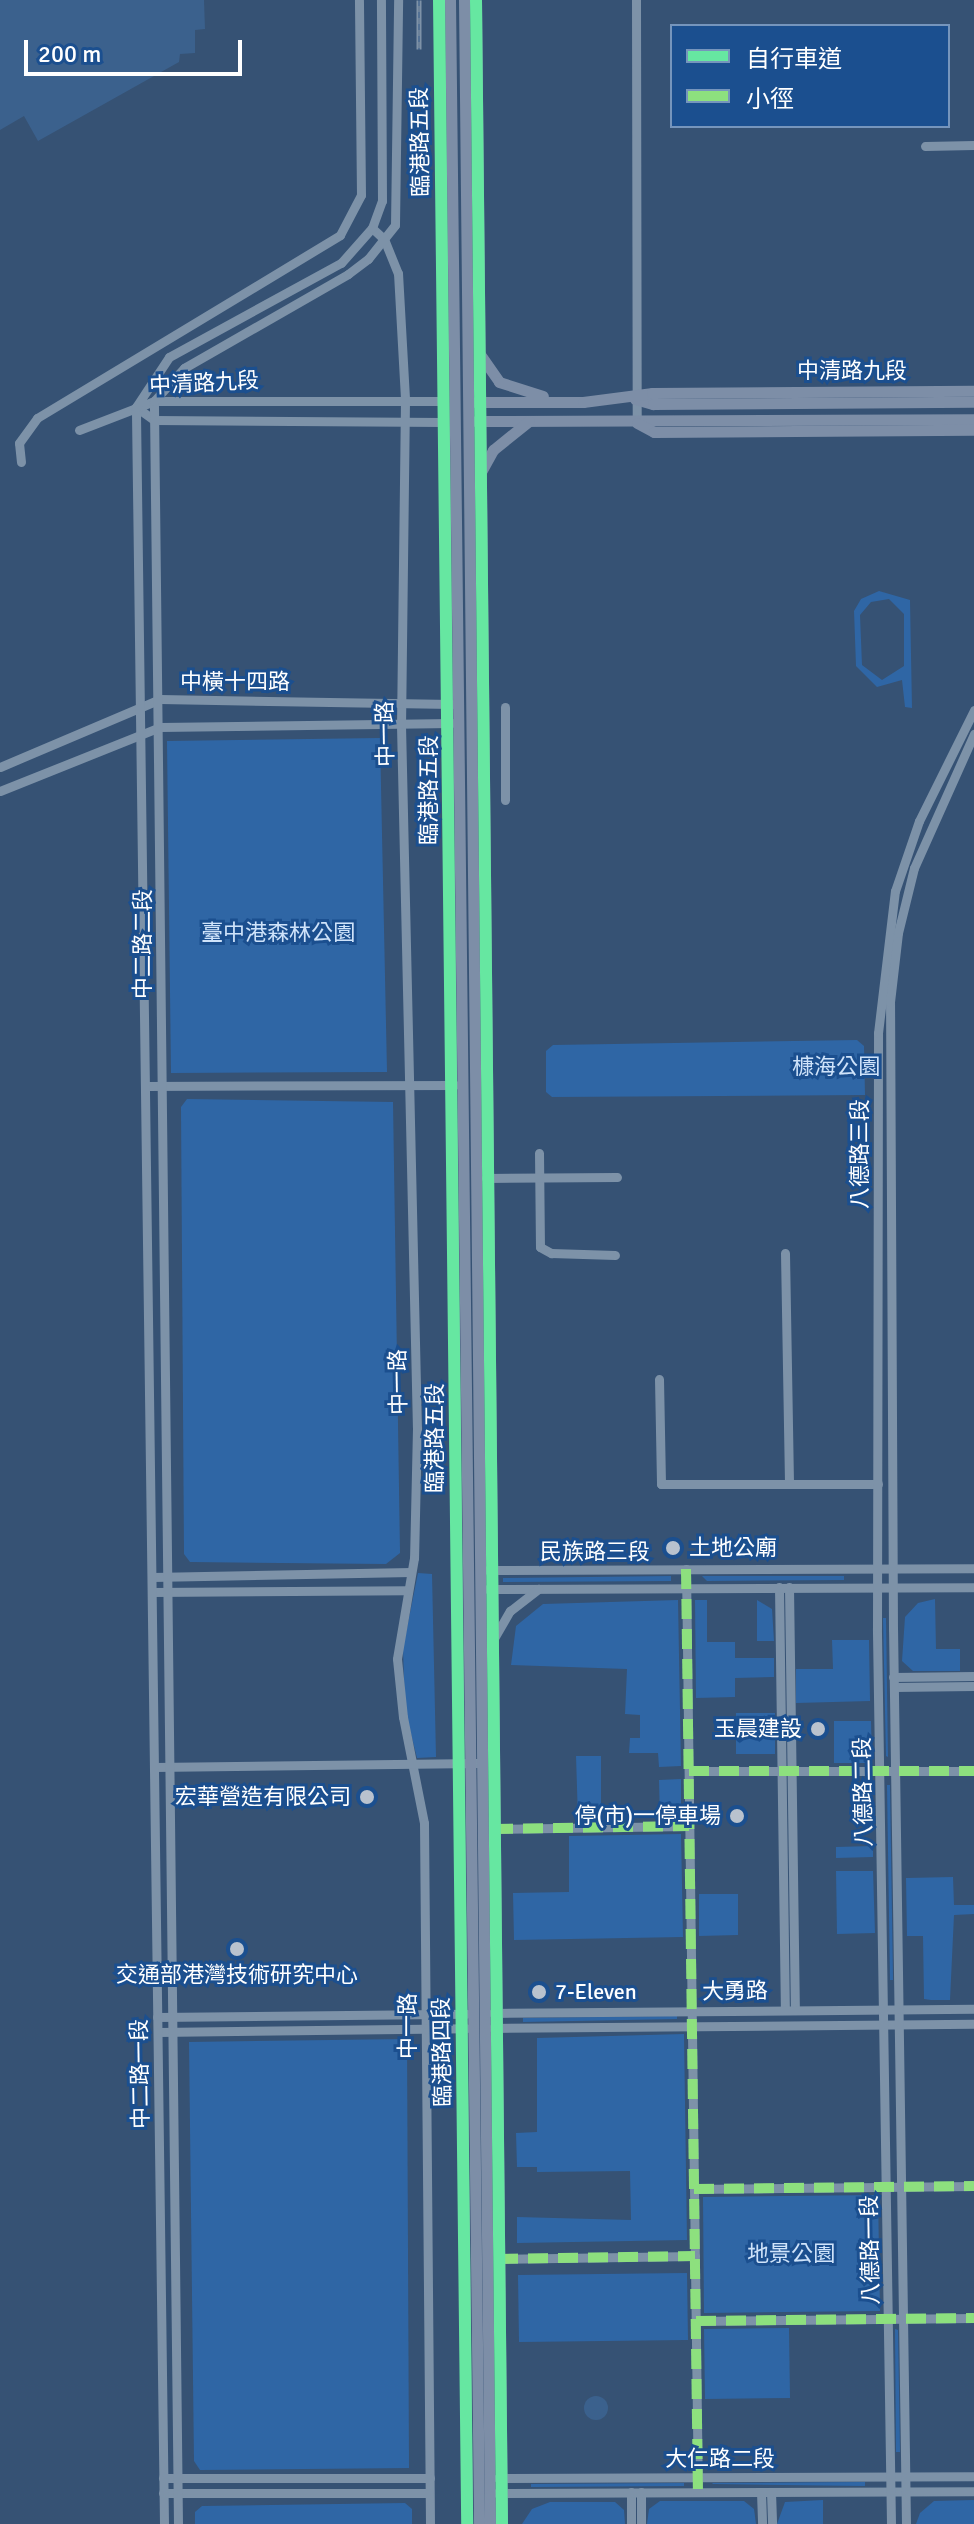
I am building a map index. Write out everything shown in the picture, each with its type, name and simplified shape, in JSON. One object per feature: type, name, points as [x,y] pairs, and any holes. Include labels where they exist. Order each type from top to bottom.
[{"type":"main road","name":"臨港路五段","points":[[439,0],[448,401],[466,704],[474,1580]]},
{"type":"main road","name":"臨港路五段","points":[[448,401],[450,0]]},
{"type":"main road","name":"臨港路五段","points":[[464,0],[475,402]]},
{"type":"main road","name":"臨港路五段","points":[[474,1580],[466,704],[475,421],[476,0]]},
{"type":"main road","points":[[476,349],[493,377],[509,389],[583,402]]},
{"type":"main road","name":"中清路九段","points":[[448,401],[583,402],[635,399],[652,393],[974,391]]},
{"type":"main road","name":"中清路九段","points":[[635,399],[653,404],[974,402]]},
{"type":"main road","name":"中清路九段","points":[[449,422],[974,419]]},
{"type":"main road","name":"臨港路五段","points":[[466,704],[480,475],[475,421]]},
{"type":"main road","points":[[480,475],[493,450],[529,421]]},
{"type":"main road","name":"中清路九段","points":[[637,423],[654,432],[974,430]]},
{"type":"main road","name":"臨港路五段","points":[[468,1085],[486,1178],[474,1580]]},
{"type":"main road","name":"臨港路四段","points":[[474,1580],[491,1643],[476,1763],[493,1829],[478,2013]]},
{"type":"main road","name":"臨港路四段","points":[[474,1580],[478,2013],[498,2259],[484,2478]]},
{"type":"main road","name":"臨港路四段","points":[[474,1580],[484,2478],[479,2524]]},
{"type":"main road","name":"臨港路四段","points":[[479,2028],[484,2493],[490,2524]]},
{"type":"main road","name":"臨港路四段","points":[[467,2524],[484,2493]]},
{"type":"main road","name":"臨港路四段","points":[[484,2493],[502,2524]]},
{"type":"street","points":[[21,462],[19,443],[37,418],[340,235],[361,195],[359,0]]},
{"type":"street","points":[[79,430],[136,407],[169,357],[341,263],[372,228],[382,201],[381,0]]},
{"type":"street","points":[[154,401],[184,368],[348,274],[395,225],[398,0]]},
{"type":"street","points":[[636,0],[637,423]]},
{"type":"street","points":[[925,146],[974,145]]},
{"type":"street","name":"中一路","points":[[372,228],[384,239],[402,294],[405,400],[401,725],[417,1428],[411,1572],[397,1659],[403,1717],[416,1763],[424,1823],[430,2524]]},
{"type":"street","name":"中清路九段","points":[[136,407],[154,401],[448,401]]},
{"type":"street","name":"中二路二段","points":[[154,401],[168,1486]]},
{"type":"street","name":"中清路九段","points":[[136,407],[154,420],[449,422]]},
{"type":"street","name":"中二路二段","points":[[136,407],[151,1480]]},
{"type":"street","name":"中橫十四路","points":[[0,767],[141,704],[160,699],[402,700],[466,704]]},
{"type":"street","points":[[505,707],[508,754],[505,800]]},
{"type":"street","name":"八德路三段","points":[[878,1569],[878,1033],[895,891],[919,821],[974,710]]},
{"type":"street","name":"中橫十四路","points":[[0,791],[160,727],[466,723]]},
{"type":"street","name":"八德路三段","points":[[893,1587],[889,1033],[893,967],[907,893],[931,821],[974,734]]},
{"type":"street","points":[[466,754],[508,754]]},
{"type":"street","points":[[878,1033],[889,1033]]},
{"type":"street","points":[[146,1086],[468,1085]]},
{"type":"street","points":[[539,1153],[542,1250],[615,1255]]},
{"type":"street","points":[[486,1178],[617,1177]]},
{"type":"street","points":[[785,1253],[789,1484]]},
{"type":"street","points":[[659,1379],[661,1484],[878,1484]]},
{"type":"street","name":"中二路一段","points":[[151,1480],[164,2524]]},
{"type":"street","name":"中二路一段","points":[[168,1486],[178,2524]]},
{"type":"street","name":"民族路三段","points":[[474,1580],[686,1569],[974,1568]]},
{"type":"street","points":[[686,1569],[698,2492]]},
{"type":"street","name":"八德路二段","points":[[878,1569],[885,2016]]},
{"type":"street","points":[[152,1577],[411,1572]]},
{"type":"street","name":"民族路三段","points":[[474,1580],[538,1589],[974,1587]]},
{"type":"street","points":[[784,1587],[790,2008]]},
{"type":"street","name":"八德路二段","points":[[893,1587],[900,2016]]},
{"type":"street","points":[[491,1643],[509,1613],[538,1589]]},
{"type":"street","points":[[152,1592],[408,1590]]},
{"type":"street","points":[[894,1682],[974,1676]]},
{"type":"street","points":[[894,1682],[974,1686]]},
{"type":"street","points":[[154,1767],[476,1763]]},
{"type":"street","points":[[689,1771],[974,1771]]},
{"type":"street","points":[[493,1829],[689,1826]]},
{"type":"street","name":"大勇路","points":[[158,2032],[479,2028],[692,2017],[790,2008],[974,2024]]},
{"type":"street","name":"大勇路","points":[[157,2017],[478,2013],[692,2017],[900,2016],[974,2009]]},
{"type":"street","name":"八德路一段","points":[[885,2016],[891,2524]]},
{"type":"street","name":"八德路一段","points":[[900,2016],[906,2524]]},
{"type":"street","points":[[694,2189],[974,2186]]},
{"type":"street","points":[[888,2251],[903,2251]]},
{"type":"street","points":[[498,2259],[695,2256]]},
{"type":"street","points":[[696,2321],[974,2318]]},
{"type":"street","name":"大仁路二段","points":[[484,2493],[766,2492],[906,2484],[974,2476]]},
{"type":"street","name":"大仁路二段","points":[[484,2478],[698,2477],[906,2484],[974,2491]]},
{"type":"street","points":[[163,2478],[430,2478]]},
{"type":"street","points":[[631,2524],[636,2492]]},
{"type":"street","points":[[636,2492],[641,2524]]},
{"type":"street","points":[[762,2524],[766,2492]]},
{"type":"street","points":[[766,2492],[772,2524]]},
{"type":"street","points":[[163,2493],[429,2493]]},
{"type":"green space","points":[[879,591],[910,600],[912,708],[905,707],[902,680],[877,687],[856,666],[854,611],[861,599]],"holes":[[[889,599],[904,614],[904,666],[882,680],[862,665],[860,615],[871,602]]]},
{"type":"green space","name":"臺中港森林公園","points":[[380,738],[387,1072],[171,1073],[167,741]]},
{"type":"green space","name":"槺海公園","points":[[857,1040],[864,1046],[865,1095],[552,1097],[546,1092],[546,1051],[553,1045]]},
{"type":"green space","points":[[187,1099],[393,1102],[400,1553],[386,1564],[190,1562],[184,1554],[181,1107]]},
{"type":"green space","points":[[418,1573],[432,1574],[436,1757],[417,1758],[405,1710],[403,1648]]},
{"type":"green space","points":[[671,1576],[671,1581],[503,1582],[503,1578]]},
{"type":"green space","points":[[702,1576],[844,1576],[844,1580],[707,1581]]},
{"type":"green space","points":[[935,1599],[936,1649],[960,1649],[960,1671],[913,1671],[902,1661],[905,1617],[918,1603]]},
{"type":"green space","points":[[678,1600],[681,1766],[659,1767],[658,1753],[629,1753],[630,1738],[640,1738],[640,1715],[625,1714],[627,1669],[511,1665],[516,1626],[543,1604]]},
{"type":"green space","points":[[695,1600],[707,1600],[707,1642],[735,1642],[735,1658],[774,1658],[774,1677],[735,1678],[735,1697],[696,1698]]},
{"type":"green space","points":[[757,1600],[772,1609],[774,1641],[757,1641]]},
{"type":"green space","points":[[883,1618],[886,1618],[888,1757],[886,1756]]},
{"type":"green space","points":[[832,1640],[869,1640],[870,1701],[796,1703],[796,1669],[833,1669]]},
{"type":"green space","points":[[736,1713],[775,1713],[775,1754],[736,1754]]},
{"type":"green space","points":[[834,1721],[871,1721],[872,1763],[834,1763]]},
{"type":"green space","points":[[576,1756],[601,1756],[601,1819],[578,1819]]},
{"type":"green space","points":[[681,1779],[681,1818],[660,1818],[659,1780]]},
{"type":"green space","points":[[887,1785],[890,1785],[893,1980],[890,1980]]},
{"type":"green space","points":[[681,1834],[683,1937],[514,1940],[513,1893],[569,1892],[569,1836]]},
{"type":"green space","points":[[873,1846],[873,1857],[836,1858],[836,1847]]},
{"type":"green space","points":[[836,1871],[873,1871],[875,1933],[837,1934]]},
{"type":"green space","points":[[953,1877],[954,1905],[974,1905],[974,1914],[954,1915],[950,2000],[924,1999],[923,1936],[907,1936],[906,1878]]},
{"type":"green space","points":[[699,1894],[738,1894],[738,1935],[699,1936]]},
{"type":"green space","points":[[677,2016],[677,2019],[523,2022],[523,2018]]},
{"type":"green space","points":[[684,2034],[687,2240],[517,2243],[517,2217],[631,2220],[630,2171],[537,2172],[537,2167],[517,2167],[516,2133],[537,2132],[537,2038]]},
{"type":"green space","points":[[407,2039],[409,2468],[200,2470],[194,2461],[189,2042]]},
{"type":"green space","name":"地景公園","points":[[878,2195],[880,2311],[704,2313],[703,2197]]},
{"type":"green space","points":[[687,2273],[688,2340],[519,2342],[518,2275]]},
{"type":"green space","points":[[789,2328],[790,2398],[705,2399],[704,2329]]},
{"type":"green space","points":[[895,2329],[898,2330],[900,2452],[896,2452]]},
{"type":"green space","points":[[865,2482],[865,2486],[712,2484],[713,2483]]},
{"type":"green space","points":[[684,2483],[684,2486],[531,2487],[531,2484]]},
{"type":"green space","points":[[823,2500],[823,2524],[777,2524],[785,2502]]},
{"type":"green space","points":[[974,2500],[974,2524],[916,2524],[920,2513],[934,2501]]},
{"type":"green space","points":[[660,2501],[744,2501],[754,2509],[756,2524],[647,2524],[649,2509]]},
{"type":"green space","points":[[550,2502],[615,2502],[624,2510],[625,2524],[522,2524],[532,2509]]},
{"type":"green space","points":[[405,2503],[412,2509],[412,2524],[195,2524],[195,2512],[202,2506]]},
{"type":"shaded area","points":[[0,0],[204,0],[205,29],[195,30],[195,53],[180,54],[179,62],[38,141],[24,116],[0,130]]},
{"type":"shaded area","points":[[596,2396],[605,2399],[608,2408],[605,2417],[596,2420],[587,2417],[584,2408],[587,2399]]},
{"type":"railway","points":[[419,0],[419,49]]},
{"type":"marked path","points":[[686,1569],[698,2492]]},
{"type":"marked path","points":[[689,1771],[974,1771]]},
{"type":"marked path","points":[[493,1829],[689,1826]]},
{"type":"marked path","points":[[694,2189],[974,2186]]},
{"type":"marked path","points":[[498,2259],[695,2256]]},
{"type":"marked path","points":[[696,2321],[974,2318]]},
{"type":"cycle path","points":[[439,0],[467,2524]]},
{"type":"cycle path","points":[[476,0],[502,2524]]},
{"type":"place","name":"土地公廟","points":[[673,1548]]},
{"type":"place","name":"玉晨建設","points":[[818,1729]]},
{"type":"place","name":"宏華營造有限公司","points":[[367,1797]]},
{"type":"place","name":"停(市)一停車場","points":[[737,1816]]},
{"type":"place","name":"交通部港灣技術研究中心","points":[[237,1949]]},
{"type":"place","name":"7-Eleven","points":[[539,1992]]}]
